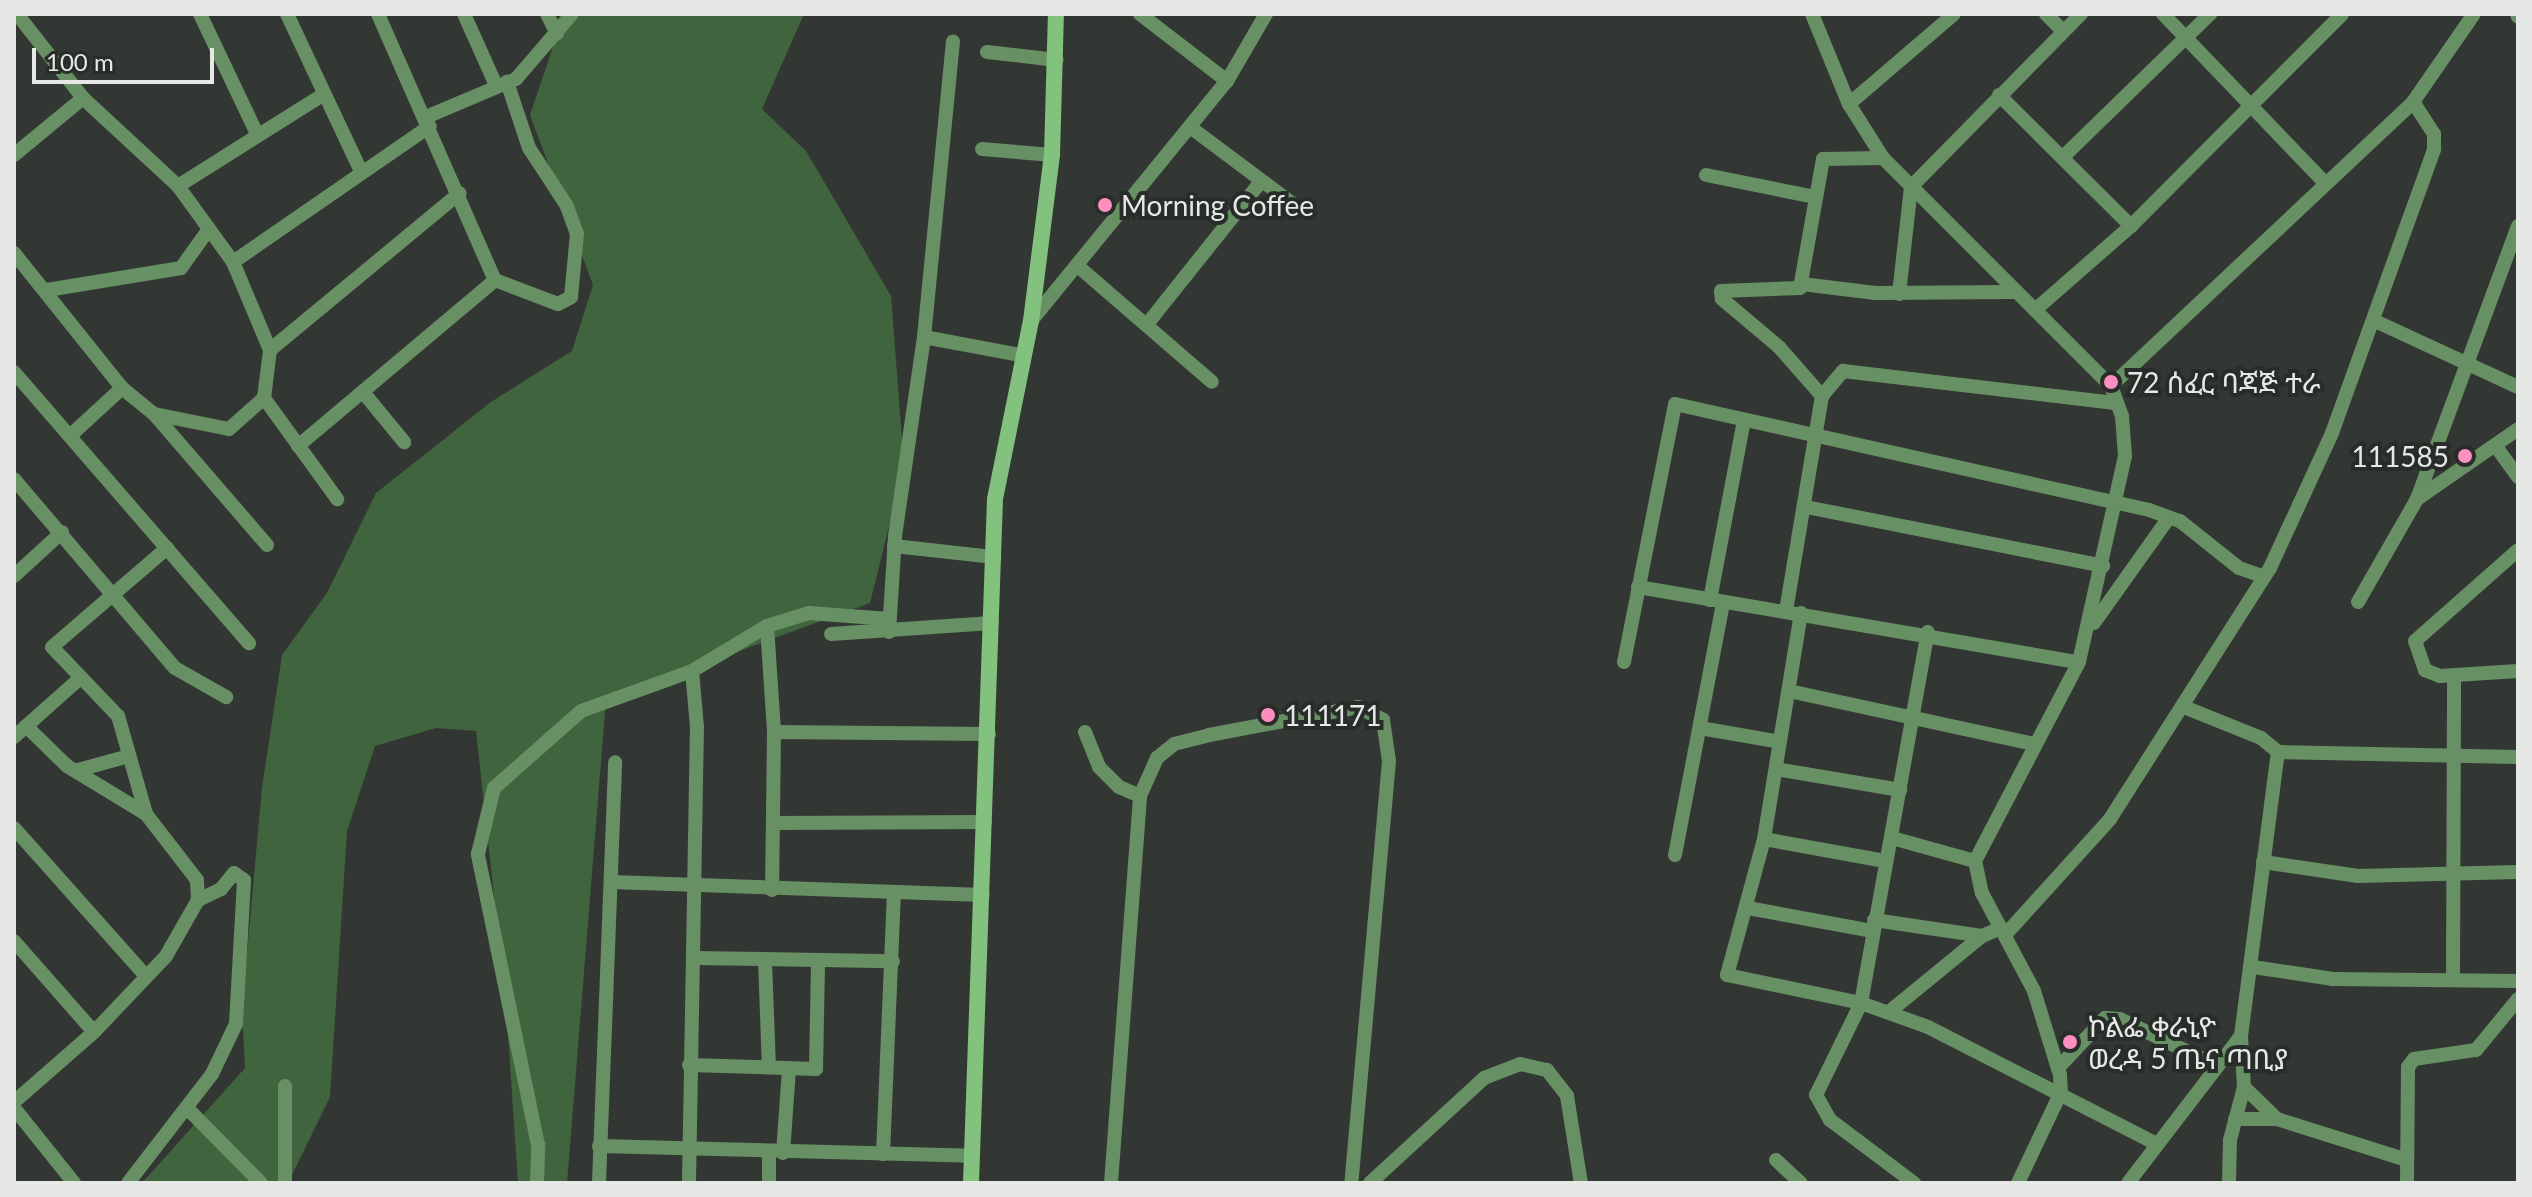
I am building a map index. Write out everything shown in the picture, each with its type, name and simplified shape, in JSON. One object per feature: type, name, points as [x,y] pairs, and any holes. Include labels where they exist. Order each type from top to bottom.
[{"type":"street","points":[[17,14],[83,98],[178,186],[233,262],[270,350],[264,398],[229,429],[154,414]]},
{"type":"street","points":[[200,14],[256,132]]},
{"type":"street","points":[[287,14],[361,171]]},
{"type":"street","points":[[378,14],[460,193],[495,280],[558,304],[571,297],[579,262],[567,206],[529,148],[501,83],[464,14]]},
{"type":"street","points":[[547,14],[557,34]]},
{"type":"street","points":[[233,262],[428,122],[531,66],[572,14]]},
{"type":"street","points":[[971,1183],[995,499],[1020,355],[1031,321],[1052,155],[1056,14]]},
{"type":"street","points":[[1140,14],[1227,81]]},
{"type":"street","points":[[1031,321],[1080,268],[1227,81],[1266,14]]},
{"type":"street","points":[[1812,14],[1849,104],[1883,158],[2013,292],[2111,386],[2117,403],[2125,456],[2089,630],[2079,662],[1975,861],[2003,932],[2034,991],[2058,1068],[2061,1092],[2018,1183]]},
{"type":"street","points":[[1849,104],[1954,14]]},
{"type":"street","points":[[2046,14],[2063,31]]},
{"type":"street","points":[[1899,294],[1911,187],[2081,14]]},
{"type":"street","points":[[2163,14],[2252,103],[2325,183]]},
{"type":"street","points":[[2064,156],[2210,14]]},
{"type":"street","points":[[2035,310],[2131,226],[2342,14]]},
{"type":"street","points":[[2111,386],[2413,102],[2474,14]]},
{"type":"street","points":[[889,626],[894,546],[924,337],[953,41]]},
{"type":"street","points":[[987,52],[1057,60]]},
{"type":"street","points":[[178,186],[256,132],[324,94]]},
{"type":"street","points":[[1999,95],[2064,156],[2131,226]]},
{"type":"street","points":[[16,151],[83,98]]},
{"type":"street","points":[[1748,908],[1982,936],[2003,932],[2110,819],[2184,707],[2262,576],[2332,433],[2375,321],[2434,149],[2434,134],[2413,102]]},
{"type":"street","points":[[1190,127],[1259,184],[1301,210]]},
{"type":"street","points":[[982,149],[1052,155]]},
{"type":"street","points":[[1802,284],[1815,197],[1827,156],[1883,158]]},
{"type":"street","points":[[1706,175],[1815,197]]},
{"type":"street","points":[[1148,323],[1259,184]]},
{"type":"street","points":[[270,350],[460,193]]},
{"type":"street","points":[[2358,602],[2417,499],[2464,364],[2518,226]]},
{"type":"street","points":[[47,290],[181,268],[209,229]]},
{"type":"street","points":[[14,253],[47,290],[122,388],[154,414],[267,545]]},
{"type":"street","points":[[1080,268],[1148,323],[1212,382]]},
{"type":"street","points":[[298,446],[495,280]]},
{"type":"street","points":[[1822,396],[1788,356],[1722,299],[1728,287],[1786,293],[1802,284],[1899,294],[2013,292]]},
{"type":"street","points":[[2375,321],[2518,387]]},
{"type":"street","points":[[924,337],[1020,355]]},
{"type":"street","points":[[2117,403],[1859,368],[1843,371],[1822,396],[1794,612],[1789,691],[1764,839],[1748,908],[1727,975],[1861,1003],[1889,1012],[2061,1092],[2157,1144]]},
{"type":"street","points":[[14,372],[72,434],[249,643]]},
{"type":"street","points":[[72,434],[122,388]]},
{"type":"street","points":[[363,392],[404,442]]},
{"type":"street","points":[[264,398],[337,499]]},
{"type":"street","points":[[1624,662],[1669,409],[1675,404],[2115,504],[2168,519],[2262,576]]},
{"type":"street","points":[[1675,855],[1700,728],[1744,420]]},
{"type":"street","points":[[2417,499],[2497,448],[2518,429]]},
{"type":"street","points":[[2497,448],[2518,477]]},
{"type":"street","points":[[14,479],[175,668],[226,697]]},
{"type":"street","points":[[1806,507],[2103,566]]},
{"type":"street","points":[[2089,630],[2168,519]]},
{"type":"street","points":[[14,576],[62,532]]},
{"type":"street","points":[[894,546],[994,557]]},
{"type":"street","points":[[146,814],[118,716],[55,657],[53,642],[167,548]]},
{"type":"street","points":[[2518,550],[2415,641],[2425,670],[2454,678],[2518,671]]},
{"type":"street","points":[[1638,587],[1928,632],[2079,662]]},
{"type":"street","points":[[537,1183],[533,1115],[478,854],[487,804],[505,773],[581,711],[692,671],[767,626],[809,613],[889,626]]},
{"type":"street","points":[[831,634],[889,626],[992,623]]},
{"type":"street","points":[[767,626],[774,732],[772,890]]},
{"type":"street","points":[[1914,1183],[1819,1109],[1818,1079],[1846,1041],[1861,1003],[1928,632]]},
{"type":"street","points":[[689,1183],[695,886],[692,671]]},
{"type":"street","points":[[2453,980],[2454,678]]},
{"type":"street","points":[[14,737],[79,679]]},
{"type":"street","points":[[1789,691],[1912,715],[2034,744]]},
{"type":"street","points":[[1111,1183],[1140,796],[1157,758],[1174,744],[1358,707],[1383,720],[1389,761],[1351,1183]]},
{"type":"street","points":[[2184,707],[2261,738],[2278,752],[2455,759],[2518,757]]},
{"type":"street","points":[[26,726],[53,755],[146,814],[197,880],[198,900]]},
{"type":"street","points":[[1700,728],[1780,742]]},
{"type":"street","points":[[774,732],[989,734]]},
{"type":"street","points":[[1085,732],[1099,767],[1119,787],[1140,796]]},
{"type":"street","points":[[2229,1183],[2235,1119],[2244,1087],[2241,1036],[2253,967],[2278,752]]},
{"type":"street","points":[[78,770],[129,756]]},
{"type":"street","points":[[599,1183],[615,762]]},
{"type":"street","points":[[1776,769],[1900,790]]},
{"type":"street","points":[[774,823],[985,822]]},
{"type":"street","points":[[14,828],[146,976]]},
{"type":"street","points":[[1892,838],[1975,861]]},
{"type":"street","points":[[1764,839],[1885,861]]},
{"type":"street","points":[[2263,862],[2358,876],[2455,876],[2518,872]]},
{"type":"street","points":[[14,1102],[94,1032],[146,976],[198,900],[221,889],[234,873],[244,880],[236,1024],[187,1108],[128,1183]]},
{"type":"street","points":[[611,882],[983,895]]},
{"type":"street","points":[[883,1154],[894,892]]},
{"type":"street","points":[[1889,1012],[1982,936]]},
{"type":"street","points":[[14,941],[94,1032]]},
{"type":"street","points":[[693,958],[893,961]]},
{"type":"street","points":[[765,960],[769,1067]]},
{"type":"street","points":[[689,1065],[789,1070],[818,1066],[818,960]]},
{"type":"street","points":[[2253,967],[2333,979],[2518,981]]},
{"type":"street","points":[[2407,1183],[2404,1159],[2408,1067],[2414,1059],[2476,1050],[2518,999]]},
{"type":"street","points":[[2058,1068],[2105,1018],[2120,1019],[2215,1065]]},
{"type":"street","points":[[2128,1183],[2215,1065],[2241,1036]]},
{"type":"street","points":[[1370,1183],[1484,1078],[1520,1064],[1547,1070],[1567,1096],[1581,1183]]},
{"type":"street","points":[[769,1183],[789,1070]]},
{"type":"street","points":[[285,1086],[285,1183]]},
{"type":"street","points":[[2244,1087],[2277,1119]]},
{"type":"street","points":[[14,1108],[71,1182]]},
{"type":"street","points":[[187,1108],[261,1183]]},
{"type":"street","points":[[2235,1119],[2277,1119],[2404,1159]]},
{"type":"street","points":[[599,1146],[972,1156]]},
{"type":"street","points":[[1776,1160],[1801,1183]]},
{"type":"green space","points":[[564,14],[804,14],[762,109],[806,151],[891,296],[904,466],[870,603],[606,700],[567,1183],[518,1183],[506,1005],[476,731],[436,728],[375,746],[347,831],[330,1097],[288,1183],[142,1183],[245,1068],[242,1008],[262,788],[282,655],[327,593],[376,493],[491,402],[572,351],[593,285],[530,115]]},
{"type":"place","name":"Morning Coffee","points":[[1105,205]]},
{"type":"place","name":"72 ሰፈር ባጃጅ ተራ","points":[[2111,382]]},
{"type":"place","name":"111585","points":[[2465,456]]},
{"type":"place","name":"111171","points":[[1268,715]]},
{"type":"place","name":"ኮልፌ ቀራኒዮ ወረዳ 5 ጤና ጣቢያ","points":[[2070,1042]]}]
